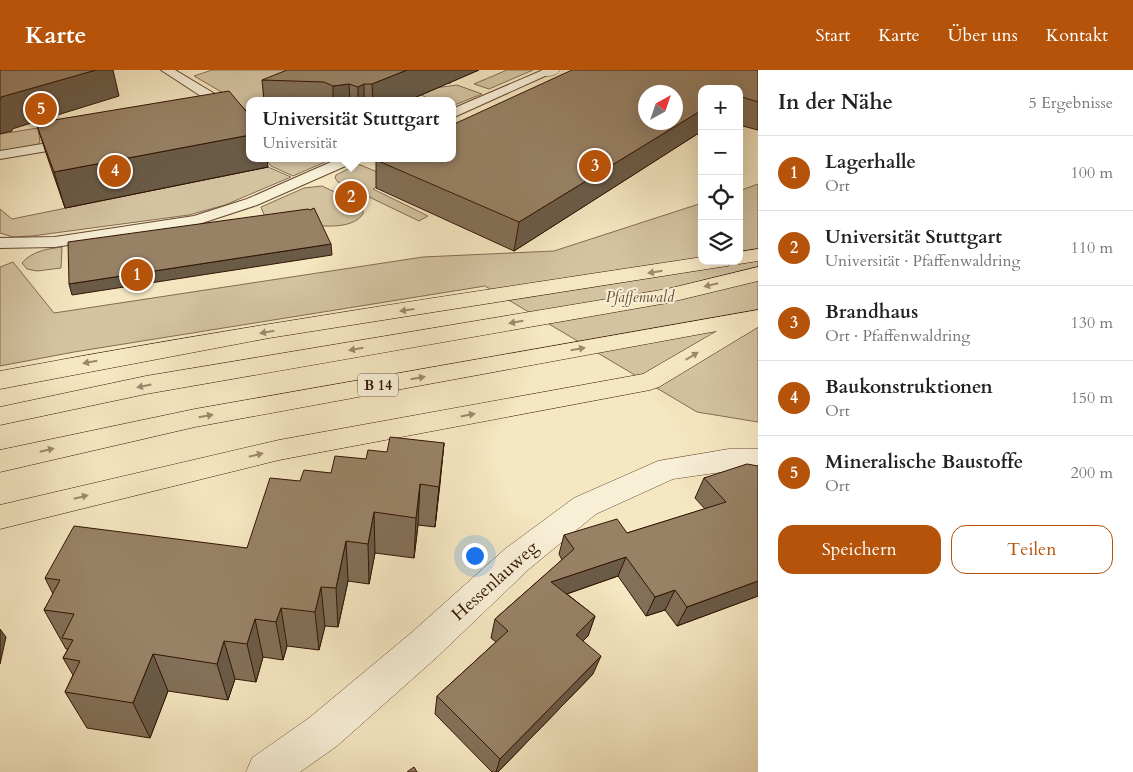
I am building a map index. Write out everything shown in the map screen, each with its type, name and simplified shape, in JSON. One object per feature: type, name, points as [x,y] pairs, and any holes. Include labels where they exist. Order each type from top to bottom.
[{"type":"highway","points":[[743,257],[758,255]]},
{"type":"highway","points":[[0,380],[316,323],[698,264]]},
{"type":"highway","points":[[0,416],[146,385],[667,296],[758,274]]},
{"type":"highway","name":"B 14","points":[[0,461],[185,420],[758,316]]},
{"type":"highway","name":"B 14","points":[[0,517],[280,450],[650,381],[758,316]]},
{"type":"street","name":"Hessenlauweg","points":[[266,772],[323,732],[424,645],[517,558],[585,506],[668,470],[729,460],[758,460]]},
{"type":"lane","points":[[167,70],[216,100],[217,111],[203,118]]},
{"type":"lane","points":[[456,112],[550,71]]},
{"type":"lane","points":[[0,156],[88,140]]},
{"type":"lane","points":[[0,243],[55,242],[196,220],[252,202],[343,162]]},
{"type":"green space","points":[[212,70],[409,70],[451,83],[330,97],[246,97],[246,110],[237,101],[194,76]]},
{"type":"green space","points":[[507,70],[533,70],[489,89],[474,84]]},
{"type":"green space","points":[[457,85],[482,94],[456,104],[456,97],[426,97],[413,91]]},
{"type":"green space","points":[[38,128],[40,142],[37,145],[0,153],[0,134]]},
{"type":"green space","points":[[268,162],[325,162],[293,176],[271,166]]},
{"type":"green space","points":[[358,164],[392,178],[373,189],[428,216],[419,221],[338,182],[335,178],[336,175]]},
{"type":"green space","points":[[268,167],[291,177],[225,205],[189,215],[32,236],[13,237],[0,233],[0,209],[12,219]]},
{"type":"green space","name":"Pfaffenwald","points":[[758,184],[758,422],[697,412],[485,286],[74,352],[0,366],[0,267],[13,262],[54,313],[423,257],[554,251],[698,204],[698,265],[743,265],[743,190]]},
{"type":"green space","points":[[322,186],[356,202],[363,208],[363,214],[355,221],[345,225],[331,226],[302,224],[265,217],[261,207],[304,188]]},
{"type":"green space","points":[[62,247],[61,268],[37,271],[27,269],[22,263],[35,253]]},
{"type":"building","points":[[0,70],[96,70],[1,97],[0,100]]},
{"type":"building","points":[[287,70],[407,70],[372,84],[364,84],[358,87],[349,84],[333,86],[324,82],[262,80]]},
{"type":"building","points":[[572,70],[758,70],[758,102],[743,97],[743,85],[698,85],[698,112],[683,122],[683,85],[638,85],[638,130],[669,130],[519,222],[381,162],[456,162],[456,123]]},
{"type":"building","points":[[229,91],[246,111],[246,136],[54,172],[36,123]]},
{"type":"building","points":[[314,208],[331,244],[69,284],[68,242]]},
{"type":"building","points":[[390,437],[444,443],[439,487],[420,484],[416,518],[374,512],[368,544],[346,541],[336,588],[321,587],[315,612],[281,608],[276,622],[255,619],[247,644],[224,641],[217,664],[153,654],[133,703],[65,692],[80,661],[63,658],[73,640],[62,638],[74,614],[44,610],[60,580],[45,578],[74,526],[247,548],[270,478],[300,481],[304,470],[331,473],[335,456],[366,459],[368,450],[387,452]]},
{"type":"building","points":[[747,464],[758,466],[758,581],[687,607],[675,590],[655,597],[626,557],[551,582],[595,616],[576,635],[601,656],[500,759],[437,696],[508,631],[495,619],[574,549],[564,535],[617,519],[627,533],[726,502],[704,478]]},
{"type":"building","points":[[414,767],[417,772],[407,772]]},
{"type":"place","name":"Mineralische Baustoffe","points":[[41,109]]},
{"type":"place","name":"Brandhaus","points":[[595,166]]},
{"type":"place","name":"Baukonstruktionen","points":[[115,171]]},
{"type":"place","name":"Universität Stuttgart","points":[[351,197]]},
{"type":"place","name":"Lagerhalle","points":[[137,275]]}]
